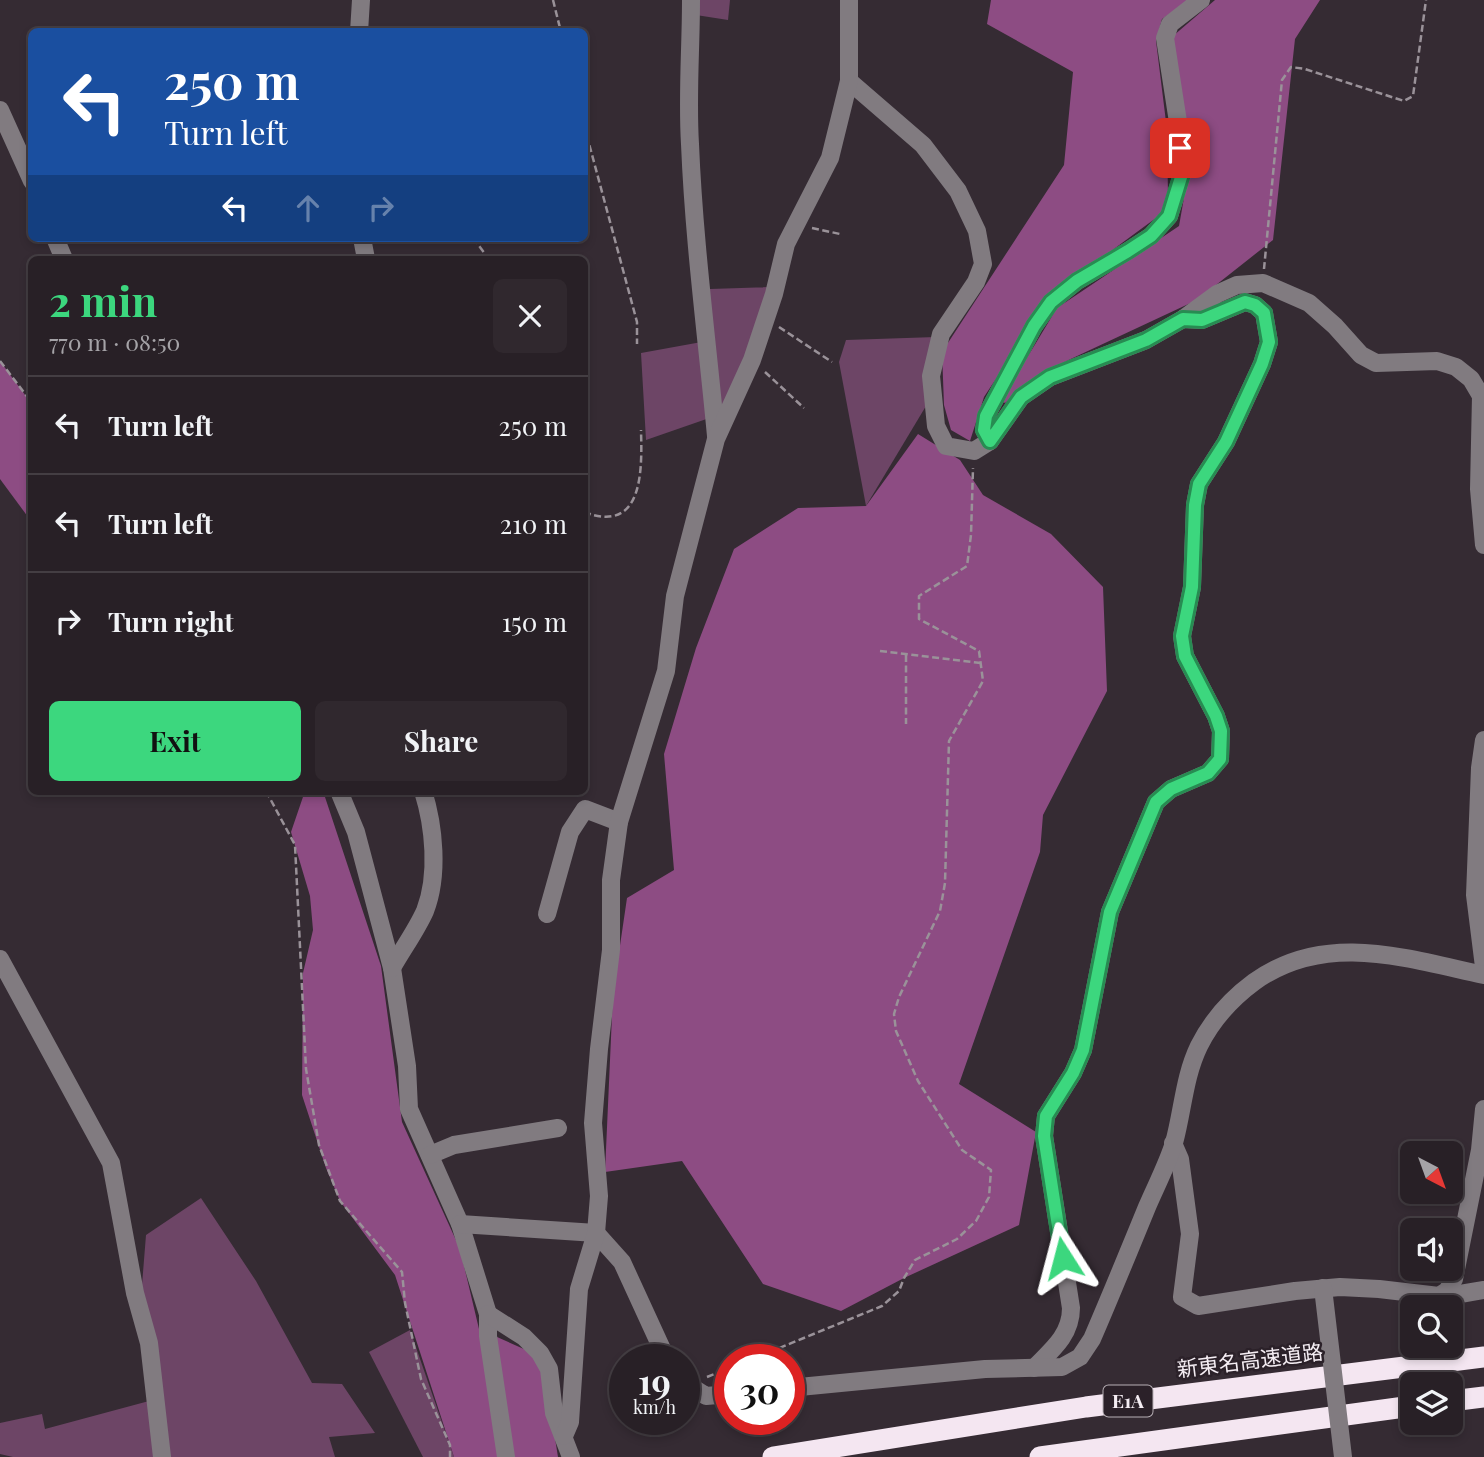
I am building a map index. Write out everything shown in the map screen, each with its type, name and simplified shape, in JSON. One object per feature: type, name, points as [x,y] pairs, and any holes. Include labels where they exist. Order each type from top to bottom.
[{"type":"highway","name":"新東名高速道路","points":[[773,1457],[1086,1407],[1484,1357]]},
{"type":"highway","points":[[1463,1400],[1484,1397]]},
{"type":"highway","name":"E1A","points":[[1040,1457],[1400,1408]]},
{"type":"street","points":[[359,28],[361,0]]},
{"type":"street","points":[[691,0],[691,166],[696,255],[716,439]]},
{"type":"street","points":[[564,1436],[570,1422],[570,1388],[579,1289],[596,1233],[599,1196],[593,1123],[611,950],[611,880],[619,821],[666,671],[675,596],[716,439],[752,360],[786,244],[830,158],[849,81],[849,0]]},
{"type":"street","points":[[990,441],[984,430],[986,416],[1034,326],[1051,302],[1077,281],[1151,236],[1169,216],[1182,174],[1178,122],[1165,38],[1170,24],[1201,0]]},
{"type":"street","points":[[849,81],[923,145],[958,191],[977,231],[983,264],[976,282],[941,334],[931,376],[936,426],[946,446],[974,450],[990,441],[1021,397],[1050,377],[1146,340],[1183,319],[1217,294],[1237,285],[1263,283],[1309,303],[1335,326],[1361,355],[1377,363],[1437,361],[1456,367],[1471,379],[1481,396],[1479,489],[1484,545]]},
{"type":"street","points":[[0,110],[7,141],[28,175]]},
{"type":"street","points":[[1034,1368],[1060,1342],[1071,1322],[1044,1136],[1046,1116],[1073,1073],[1083,1050],[1110,912],[1156,802],[1171,789],[1208,773],[1220,759],[1221,731],[1185,656],[1182,636],[1192,587],[1195,505],[1199,484],[1226,442],[1262,364],[1269,342],[1264,313],[1255,305],[1245,302],[1202,320],[1183,319]]},
{"type":"street","points":[[1484,740],[1480,768],[1475,895],[1484,967]]},
{"type":"street","points":[[341,795],[356,832],[392,968],[407,1066],[409,1109],[460,1224],[488,1314],[488,1336],[506,1457]]},
{"type":"street","points":[[392,968],[425,910],[433,871],[432,819],[425,795]]},
{"type":"street","points":[[547,914],[570,832],[585,809],[619,821]]},
{"type":"street","points":[[805,1386],[985,1369],[1062,1367],[1080,1357],[1092,1339],[1174,1143],[1189,1072],[1200,1045],[1216,1019],[1236,995],[1262,976],[1295,960],[1326,952],[1372,953],[1484,975]]},
{"type":"street","points":[[0,959],[111,1163],[135,1293],[149,1343],[162,1457]]},
{"type":"street","points":[[1174,1143],[1180,1159],[1190,1234],[1182,1297],[1198,1306],[1322,1288],[1379,1289],[1439,1296],[1447,1291],[1454,1279],[1480,1150],[1484,1109]]},
{"type":"street","points":[[430,1155],[454,1145],[558,1128]]},
{"type":"street","points":[[460,1224],[596,1233],[622,1262],[660,1344]]},
{"type":"street","points":[[1322,1288],[1343,1457]]},
{"type":"street","points":[[1447,1291],[1460,1294],[1484,1290]]},
{"type":"street","points":[[488,1314],[524,1337],[540,1353],[549,1369],[554,1413],[571,1457]]},
{"type":"path","points":[[553,0],[560,28]]},
{"type":"path","points":[[1263,283],[1282,80],[1291,68],[1305,69],[1404,101],[1413,96],[1426,0]]},
{"type":"path","points":[[588,140],[637,322],[637,344]]},
{"type":"path","points":[[797,224],[840,234]]},
{"type":"path","points":[[476,242],[487,256]]},
{"type":"path","points":[[766,318],[832,362]]},
{"type":"path","points":[[752,360],[804,408]]},
{"type":"path","points":[[0,361],[28,398]]},
{"type":"path","points":[[588,514],[600,518],[614,516],[629,508],[637,494],[642,468],[641,430]]},
{"type":"path","points":[[789,1344],[882,1306],[899,1291],[915,1260],[957,1239],[976,1221],[989,1197],[991,1170],[962,1150],[918,1081],[896,1031],[894,1014],[899,997],[940,911],[945,883],[949,741],[983,681],[979,651],[919,618],[919,596],[967,566],[971,536],[974,450]]},
{"type":"path","points":[[880,651],[981,663]]},
{"type":"path","points":[[906,655],[906,724]]},
{"type":"path","points":[[268,795],[295,845],[306,1069],[320,1145],[340,1201],[402,1272],[404,1303],[421,1379],[450,1445],[450,1457]]},
{"type":"shaded area","points":[[696,0],[730,0],[728,20],[696,15]]},
{"type":"shaded area","points":[[991,0],[1190,0],[1162,19],[1156,41],[1167,130],[1168,196],[1160,215],[1050,296],[984,397],[970,441],[951,430],[944,405],[942,352],[1064,165],[1073,72],[987,24]]},
{"type":"shaded area","points":[[1215,0],[1320,0],[1295,39],[1273,240],[1197,300],[1045,371],[1005,403],[1001,401],[1057,308],[1179,226],[1190,164],[1173,36]]},
{"type":"shaded area","points":[[770,287],[745,371],[718,415],[646,440],[641,353],[707,341],[710,289]]},
{"type":"shaded area","points":[[936,337],[926,406],[866,506],[839,362],[846,340]]},
{"type":"shaded area","points":[[0,361],[28,399],[28,517],[0,479]]},
{"type":"shaded area","points":[[918,434],[960,460],[983,495],[1051,534],[1103,587],[1107,691],[1043,815],[1040,852],[959,1084],[1036,1132],[1019,1225],[904,1278],[841,1311],[763,1284],[682,1161],[605,1172],[613,993],[627,898],[674,870],[664,754],[696,648],[734,549],[798,508],[866,506]]},
{"type":"shaded area","points":[[304,795],[324,795],[381,966],[402,1122],[460,1249],[479,1329],[542,1357],[558,1457],[454,1457],[395,1275],[340,1201],[302,1095],[303,973],[313,930],[310,896],[291,832]]},
{"type":"shaded area","points":[[201,1198],[256,1281],[312,1383],[342,1384],[375,1433],[329,1437],[335,1457],[13,1457],[0,1454],[0,1423],[42,1414],[45,1429],[149,1401],[140,1310],[146,1235]]},
{"type":"shaded area","points":[[410,1330],[454,1457],[423,1457],[369,1352]]},
{"type":"route","points":[[1063,1258],[1044,1136],[1046,1116],[1073,1073],[1083,1050],[1110,912],[1156,802],[1171,789],[1208,773],[1220,759],[1221,731],[1185,656],[1182,636],[1192,587],[1195,505],[1199,484],[1226,442],[1262,364],[1269,342],[1264,313],[1255,305],[1245,302],[1202,320],[1183,319],[1146,340],[1050,377],[1021,397],[990,441],[984,430],[986,416],[1034,326],[1051,302],[1077,281],[1151,236],[1169,216],[1182,174],[1180,148]]}]
